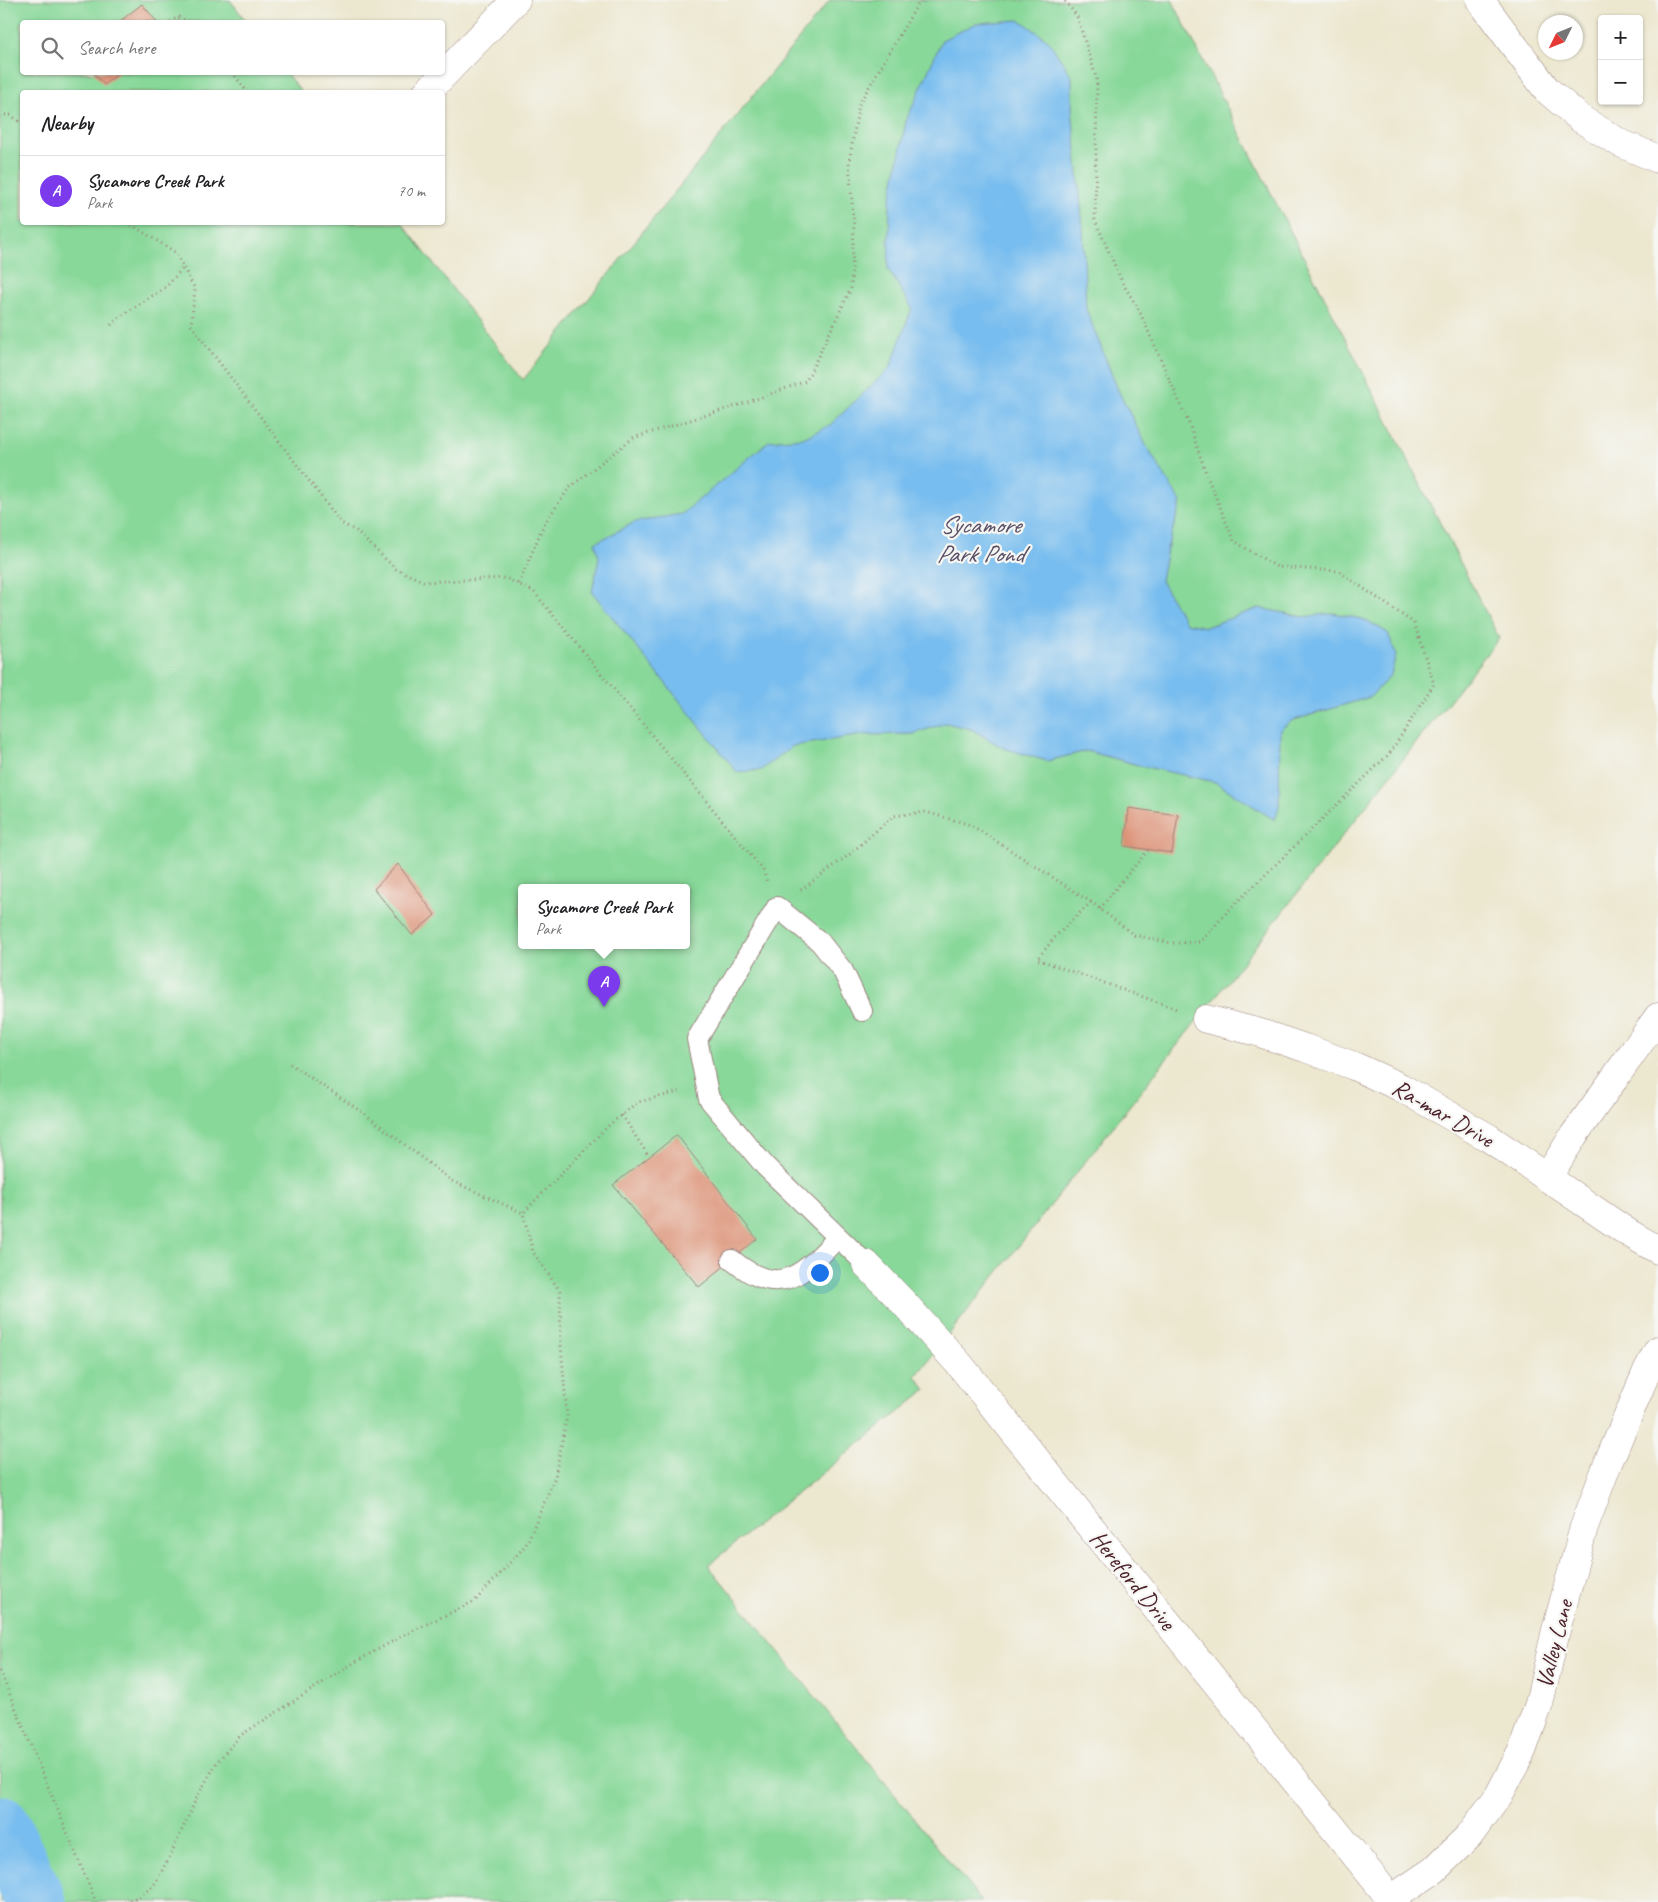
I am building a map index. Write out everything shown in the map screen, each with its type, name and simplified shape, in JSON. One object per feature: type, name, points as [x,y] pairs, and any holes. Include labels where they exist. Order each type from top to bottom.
[{"type":"street","points":[[445,73],[516,0]]},
{"type":"street","points":[[1480,0],[1548,90],[1589,124],[1620,143],[1658,160]]},
{"type":"street","points":[[429,90],[443,75]]},
{"type":"street","points":[[1547,1178],[1574,1135],[1658,1017]]},
{"type":"street","name":"Ra-mar Drive","points":[[1206,1019],[1257,1032],[1305,1048],[1354,1066],[1400,1087],[1489,1138],[1627,1232],[1658,1250]]},
{"type":"street","name":"Hereford Drive","points":[[866,1264],[960,1365],[1392,1900]]},
{"type":"street","name":"Valley Lane","points":[[1392,1900],[1434,1870],[1469,1836],[1499,1795],[1522,1751],[1539,1704],[1556,1630],[1584,1527],[1608,1463],[1647,1371],[1658,1350]]},
{"type":"lane","points":[[862,1011],[843,971],[820,942],[777,907],[697,1039],[710,1099],[765,1166],[866,1264]]},
{"type":"lane","points":[[732,1260],[747,1272],[766,1280],[789,1279],[816,1261],[838,1237]]},
{"type":"path","points":[[519,584],[544,524],[570,488],[633,438],[748,402],[806,381],[851,289],[854,227],[849,162],[860,104],[919,2],[922,0]]},
{"type":"path","points":[[132,225],[175,252],[195,289],[192,325],[341,523],[356,531],[396,568],[425,582],[506,578],[534,592],[763,870],[777,907],[850,854],[894,816],[926,812],[971,824],[1091,902],[1134,935],[1171,943],[1200,942],[1229,910],[1390,753],[1434,684],[1414,623],[1338,570],[1277,567],[1234,541],[1207,476],[1190,426],[1140,310],[1123,284],[1095,220],[1098,80],[1077,16],[1064,0]]},
{"type":"path","points":[[234,75],[246,90]]},
{"type":"path","points":[[0,115],[11,115],[20,122]]},
{"type":"path","points":[[111,325],[122,315],[166,288],[183,268]]},
{"type":"path","points":[[1100,909],[1114,889],[1148,850]]},
{"type":"path","points":[[1091,902],[1057,935],[1037,958],[1206,1019]]},
{"type":"path","points":[[290,1064],[362,1112],[452,1181],[523,1213]]},
{"type":"path","points":[[523,1213],[609,1125],[638,1102],[707,1086]]},
{"type":"path","points":[[622,1115],[649,1157]]},
{"type":"path","points":[[125,1902],[140,1896],[154,1885],[171,1854],[197,1797],[217,1762],[241,1735],[355,1662],[404,1635],[476,1601],[526,1545],[555,1478],[567,1416],[561,1346],[560,1291],[533,1252],[523,1213]]},
{"type":"path","points":[[0,1671],[96,1902]]},
{"type":"green space","points":[[0,0],[230,0],[245,20],[20,20],[20,75],[288,75],[299,90],[20,90],[20,225],[404,225],[523,380],[830,0],[1172,0],[1499,638],[916,1376],[926,1390],[708,1565],[982,1902],[0,1902]]},
{"type":"water","name":"Sycamore Park Pond","points":[[1020,20],[1048,40],[1072,77],[1072,107],[1083,229],[1086,309],[1118,390],[1148,449],[1181,502],[1167,549],[1161,581],[1186,623],[1206,627],[1259,608],[1304,617],[1333,613],[1366,620],[1388,633],[1396,654],[1391,675],[1370,697],[1291,721],[1280,730],[1279,807],[1275,820],[1215,782],[1142,766],[1087,751],[1047,761],[1003,748],[971,729],[946,723],[913,734],[863,735],[793,746],[761,770],[737,772],[592,592],[599,558],[595,543],[635,522],[682,514],[769,441],[803,438],[830,425],[890,368],[912,308],[888,269],[890,202],[906,121],[942,40],[977,23]]},
{"type":"building","points":[[142,4],[155,20],[122,20]]},
{"type":"building","points":[[96,75],[116,75],[104,85]]},
{"type":"building","points":[[1129,808],[1178,815],[1172,853],[1124,846]]},
{"type":"building","points":[[398,864],[435,915],[412,935],[374,889]]},
{"type":"building","points":[[677,1135],[757,1239],[699,1287],[613,1185]]},
{"type":"waterway","points":[[0,1826],[36,1902]]},
{"type":"place","name":"Sycamore Creek Park","points":[[604,1007]]}]
